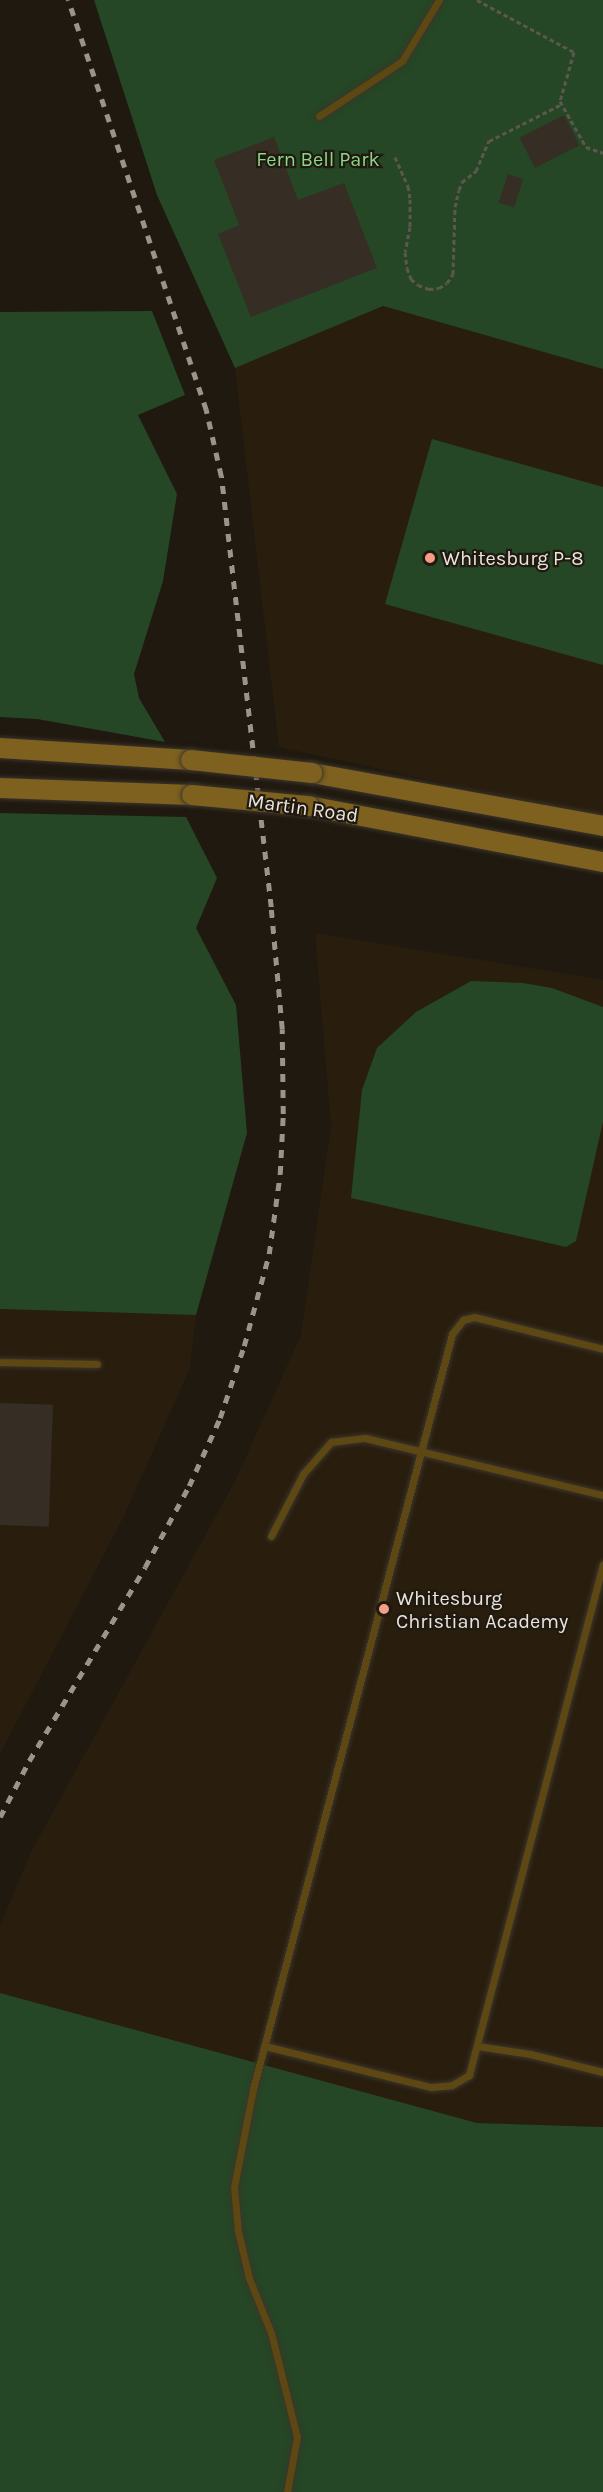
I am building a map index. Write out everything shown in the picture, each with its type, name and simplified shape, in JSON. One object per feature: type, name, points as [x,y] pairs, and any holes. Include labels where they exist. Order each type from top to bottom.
[{"type":"main road","name":"Martin Road","points":[[0,748],[191,760],[312,773],[603,826]]},
{"type":"main road","name":"Martin Road","points":[[0,788],[192,795],[309,806],[603,862]]},
{"type":"lane","points":[[319,116],[402,61],[440,0]]},
{"type":"lane","points":[[287,2492],[297,2437],[271,2333],[249,2278],[238,2231],[234,2187],[241,2140],[265,2046],[453,1334],[463,1320],[474,1317],[603,1349]]},
{"type":"lane","points":[[0,1362],[97,1364]]},
{"type":"lane","points":[[271,1536],[303,1474],[331,1442],[365,1438],[603,1495]]},
{"type":"lane","points":[[265,2046],[431,2087],[452,2085],[469,2075],[603,1564]]},
{"type":"lane","points":[[477,2046],[530,2055],[603,2072]]},
{"type":"path","points":[[477,0],[574,52],[560,101],[586,147],[603,153]]},
{"type":"path","points":[[395,157],[408,186],[411,206],[405,252],[407,268],[411,279],[418,285],[429,290],[439,288],[447,283],[453,273],[455,207],[462,182],[476,171],[489,141],[562,104]]},
{"type":"shaded area","name":"Whitesburg P-8","points":[[383,306],[603,369],[603,818],[279,747],[235,368]]},
{"type":"shaded area","name":"Whitesburg Christian Academy","points":[[315,933],[603,980],[603,2127],[477,2123],[0,1993],[0,1926],[31,1852],[235,1481],[301,1335],[331,1126]]},
{"type":"shaded area","points":[[0,1309],[196,1315],[190,1368],[123,1518],[0,1754]]},
{"type":"green space","name":"Fern Bell Park","points":[[94,0],[603,0],[603,369],[383,306],[235,368],[157,195]]},
{"type":"green space","points":[[152,311],[185,395],[138,415],[177,494],[163,581],[134,674],[139,698],[165,742],[37,719],[0,717],[0,312]]},
{"type":"green space","points":[[432,439],[603,487],[603,665],[385,604]]},
{"type":"green space","points":[[0,813],[186,817],[217,878],[196,928],[236,1005],[247,1133],[196,1315],[0,1309]]},
{"type":"green space","points":[[471,981],[523,983],[552,988],[603,1007],[603,1122],[576,1241],[566,1247],[351,1198],[362,1090],[377,1048],[416,1012]]},
{"type":"green space","points":[[0,1993],[477,2123],[603,2127],[603,2492],[0,2492]]},
{"type":"building","points":[[564,115],[579,145],[535,168],[519,138]]},
{"type":"building","points":[[274,137],[298,200],[344,183],[377,268],[251,317],[218,234],[239,225],[214,160]]},
{"type":"building","points":[[508,174],[523,179],[514,207],[499,203]]},
{"type":"building","points":[[0,1403],[53,1405],[49,1527],[0,1525]]},
{"type":"railway","points":[[0,1817],[29,1761],[145,1567],[189,1486],[220,1418],[244,1346],[269,1254],[280,1174],[283,1114],[282,1029],[271,907],[221,476],[206,410],[68,0]]},
{"type":"place","name":"Whitesburg P-8","points":[[430,558]]},
{"type":"place","name":"Whitesburg Christian Academy","points":[[384,1609]]}]
